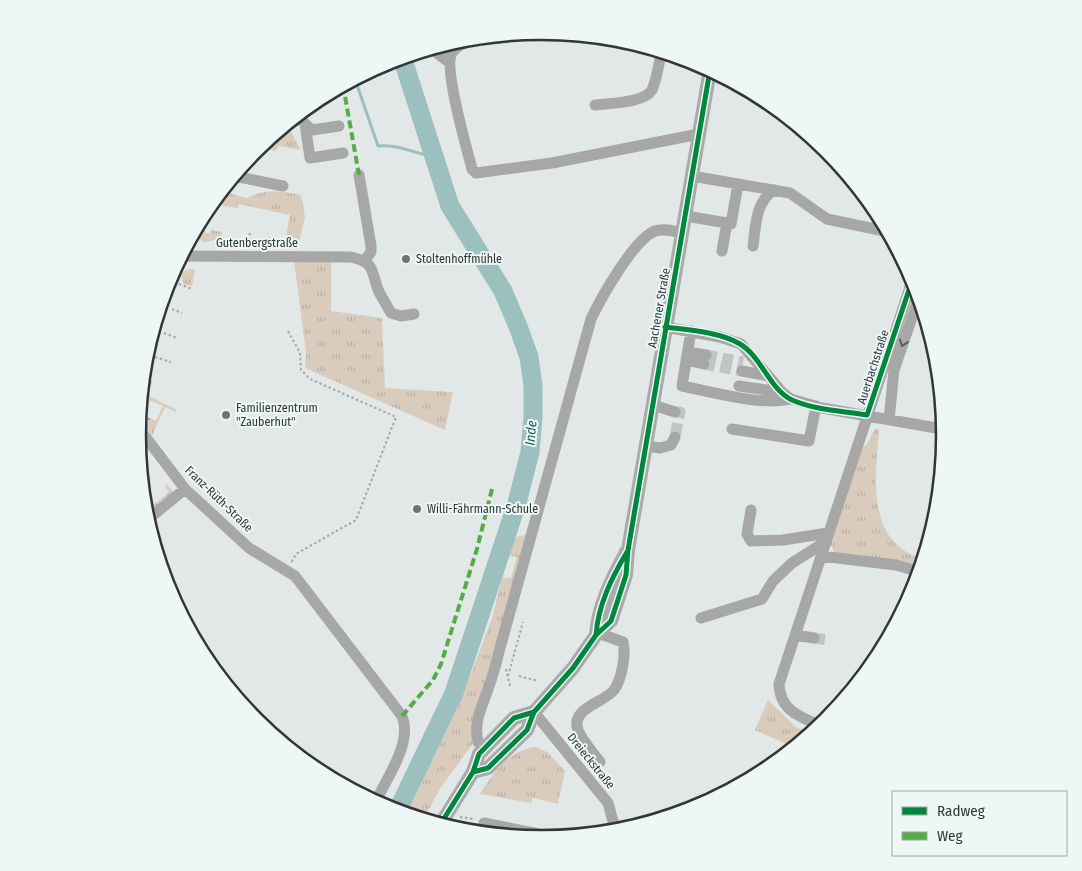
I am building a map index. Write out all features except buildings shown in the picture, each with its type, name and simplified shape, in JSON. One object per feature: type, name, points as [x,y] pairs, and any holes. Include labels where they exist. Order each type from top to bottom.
[{"type":"main road","name":"Aachener Straße","points":[[534,712],[573,668],[597,634],[597,617],[615,572],[628,550],[709,78]]},
{"type":"main road","points":[[442,819],[473,772],[479,754],[514,718],[534,712]]},
{"type":"main road","points":[[473,772],[488,768],[527,730],[534,712]]},
{"type":"street","points":[[455,50],[451,54],[449,62],[449,73],[472,169],[476,173],[552,163],[699,134]]},
{"type":"street","points":[[438,53],[449,62]]},
{"type":"street","points":[[596,105],[641,99],[648,95],[652,89],[661,59]]},
{"type":"street","points":[[300,122],[312,130],[339,126]]},
{"type":"street","points":[[305,124],[310,158],[343,153]]},
{"type":"street","points":[[360,175],[371,246],[371,252],[365,260],[373,269],[378,290],[391,314],[401,316],[414,314]]},
{"type":"street","points":[[692,176],[774,190],[798,197],[827,219],[879,230]]},
{"type":"street","points":[[242,178],[283,186]]},
{"type":"street","points":[[686,216],[731,224],[738,184]]},
{"type":"street","points":[[753,246],[759,206],[766,195],[774,190]]},
{"type":"street","points":[[722,251],[727,223]]},
{"type":"street","points":[[485,748],[478,742],[475,727],[477,717],[489,687],[498,656],[591,319],[626,262],[648,234],[663,230],[682,233]]},
{"type":"street","name":"Gutenbergstraße","points":[[189,256],[351,257],[365,260]]},
{"type":"street","name":"Auerbachstraße","points":[[786,395],[816,406],[868,415],[909,291]]},
{"type":"street","points":[[889,420],[894,370],[916,307]]},
{"type":"street","points":[[666,326],[720,337],[741,344],[786,395]]},
{"type":"street","points":[[691,331],[682,386],[750,398],[782,401],[786,395]]},
{"type":"street","points":[[687,356],[705,360]]},
{"type":"street","points":[[760,365],[743,366],[768,376]]},
{"type":"street","points":[[740,386],[786,395]]},
{"type":"street","points":[[653,405],[675,412]]},
{"type":"street","points":[[732,429],[810,441],[816,406]]},
{"type":"street","points":[[813,723],[795,715],[784,705],[780,695],[779,684],[868,415],[936,428]]},
{"type":"street","points":[[646,446],[660,448],[671,445],[675,437]]},
{"type":"street","name":"Franz-Rüth-Straße","points":[[146,438],[185,489],[249,548],[270,559],[295,576],[405,723],[401,749],[379,796]]},
{"type":"street","points":[[153,515],[185,489]]},
{"type":"street","points":[[750,510],[747,534],[751,541],[826,538]]},
{"type":"street","points":[[701,618],[762,599],[773,580],[792,563],[826,538]]},
{"type":"street","points":[[821,556],[896,565],[913,570]]},
{"type":"street","points":[[597,634],[623,642],[624,648],[619,680],[613,691],[582,712],[578,719],[578,729],[600,762]]},
{"type":"street","points":[[795,635],[814,638]]},
{"type":"street","name":"Dreieckstraße","points":[[534,712],[608,803],[614,824]]},
{"type":"street","points":[[484,823],[509,830]]},
{"type":"path","points":[[177,284],[192,289]]},
{"type":"path","points":[[170,308],[182,313]]},
{"type":"path","points":[[287,570],[296,554],[356,520],[396,417],[310,379],[301,370],[300,353],[288,331]]},
{"type":"path","points":[[162,332],[177,338]]},
{"type":"path","points":[[153,359],[171,362]]},
{"type":"path","points":[[508,676],[523,622]]},
{"type":"path","points":[[519,676],[538,681]]},
{"type":"path","points":[[444,819],[480,820],[484,823]]},
{"type":"green space","points":[[290,130],[301,150],[278,146],[276,151],[268,149]]},
{"type":"green space","points":[[267,192],[301,195],[305,217],[299,242],[285,241],[290,215],[239,204],[238,208],[220,205],[229,193],[247,198]]},
{"type":"green space","points":[[204,228],[206,233],[210,233],[211,230],[222,232],[221,238],[202,242],[199,236]]},
{"type":"green space","points":[[294,261],[331,261],[331,311],[382,318],[385,388],[453,392],[445,430],[305,368],[306,352]]},
{"type":"green space","points":[[195,269],[192,286],[184,284],[181,276],[182,272]]},
{"type":"green space","points":[[148,395],[177,410],[176,412],[165,407],[152,436],[146,427],[150,418],[156,421],[163,406],[147,400]]},
{"type":"green space","points":[[875,429],[879,430],[876,479],[879,512],[884,527],[893,540],[907,552],[918,557],[915,564],[835,554],[830,543],[861,447],[866,446]]},
{"type":"green space","points":[[167,484],[173,492],[153,510],[151,500],[154,504],[169,492],[165,486]]},
{"type":"green space","points":[[529,534],[475,741],[441,787],[426,814],[414,810],[409,808],[460,703],[492,618],[502,578],[511,578],[517,557],[508,555],[513,538]]},
{"type":"green space","points":[[768,700],[796,727],[804,731],[787,745],[755,730]]},
{"type":"green space","points":[[537,747],[547,752],[565,771],[558,804],[533,798],[531,803],[480,794],[490,778],[511,757],[528,748]]},
{"type":"waterway","name":"Inde","points":[[400,805],[454,693],[517,503],[530,452],[533,417],[533,386],[529,357],[519,329],[503,291],[450,206],[404,65]]},
{"type":"waterway","points":[[357,86],[378,146],[399,148],[433,157]]},
{"type":"tunnel","points":[[706,355],[743,362]]},
{"type":"tunnel","points":[[704,364],[742,371]]},
{"type":"tunnel","points":[[675,412],[680,412],[675,437]]},
{"type":"tunnel","points":[[814,638],[828,640]]},
{"type":"marked path","points":[[344,92],[359,175]]},
{"type":"marked path","points":[[402,716],[433,680],[441,664],[477,549],[492,489]]},
{"type":"cycle path","points":[[473,772],[488,768],[527,730],[534,712],[573,668],[596,635],[611,621],[626,575],[628,550],[709,78]]},
{"type":"cycle path","points":[[665,327],[714,334],[740,344],[754,357],[777,388],[792,400],[820,408],[867,415],[909,291]]},
{"type":"cycle path","points":[[596,635],[603,602],[616,571],[627,552]]},
{"type":"cycle path","points":[[444,819],[473,772],[479,754],[514,718],[534,712]]},
{"type":"place","name":"Stoltenhoffmühle","points":[[406,259]]},
{"type":"place","name":"Familienzentrum \"Zauberhut\"","points":[[226,415]]},
{"type":"place","name":"Willi-Fährmann-Schule","points":[[417,509]]}]
